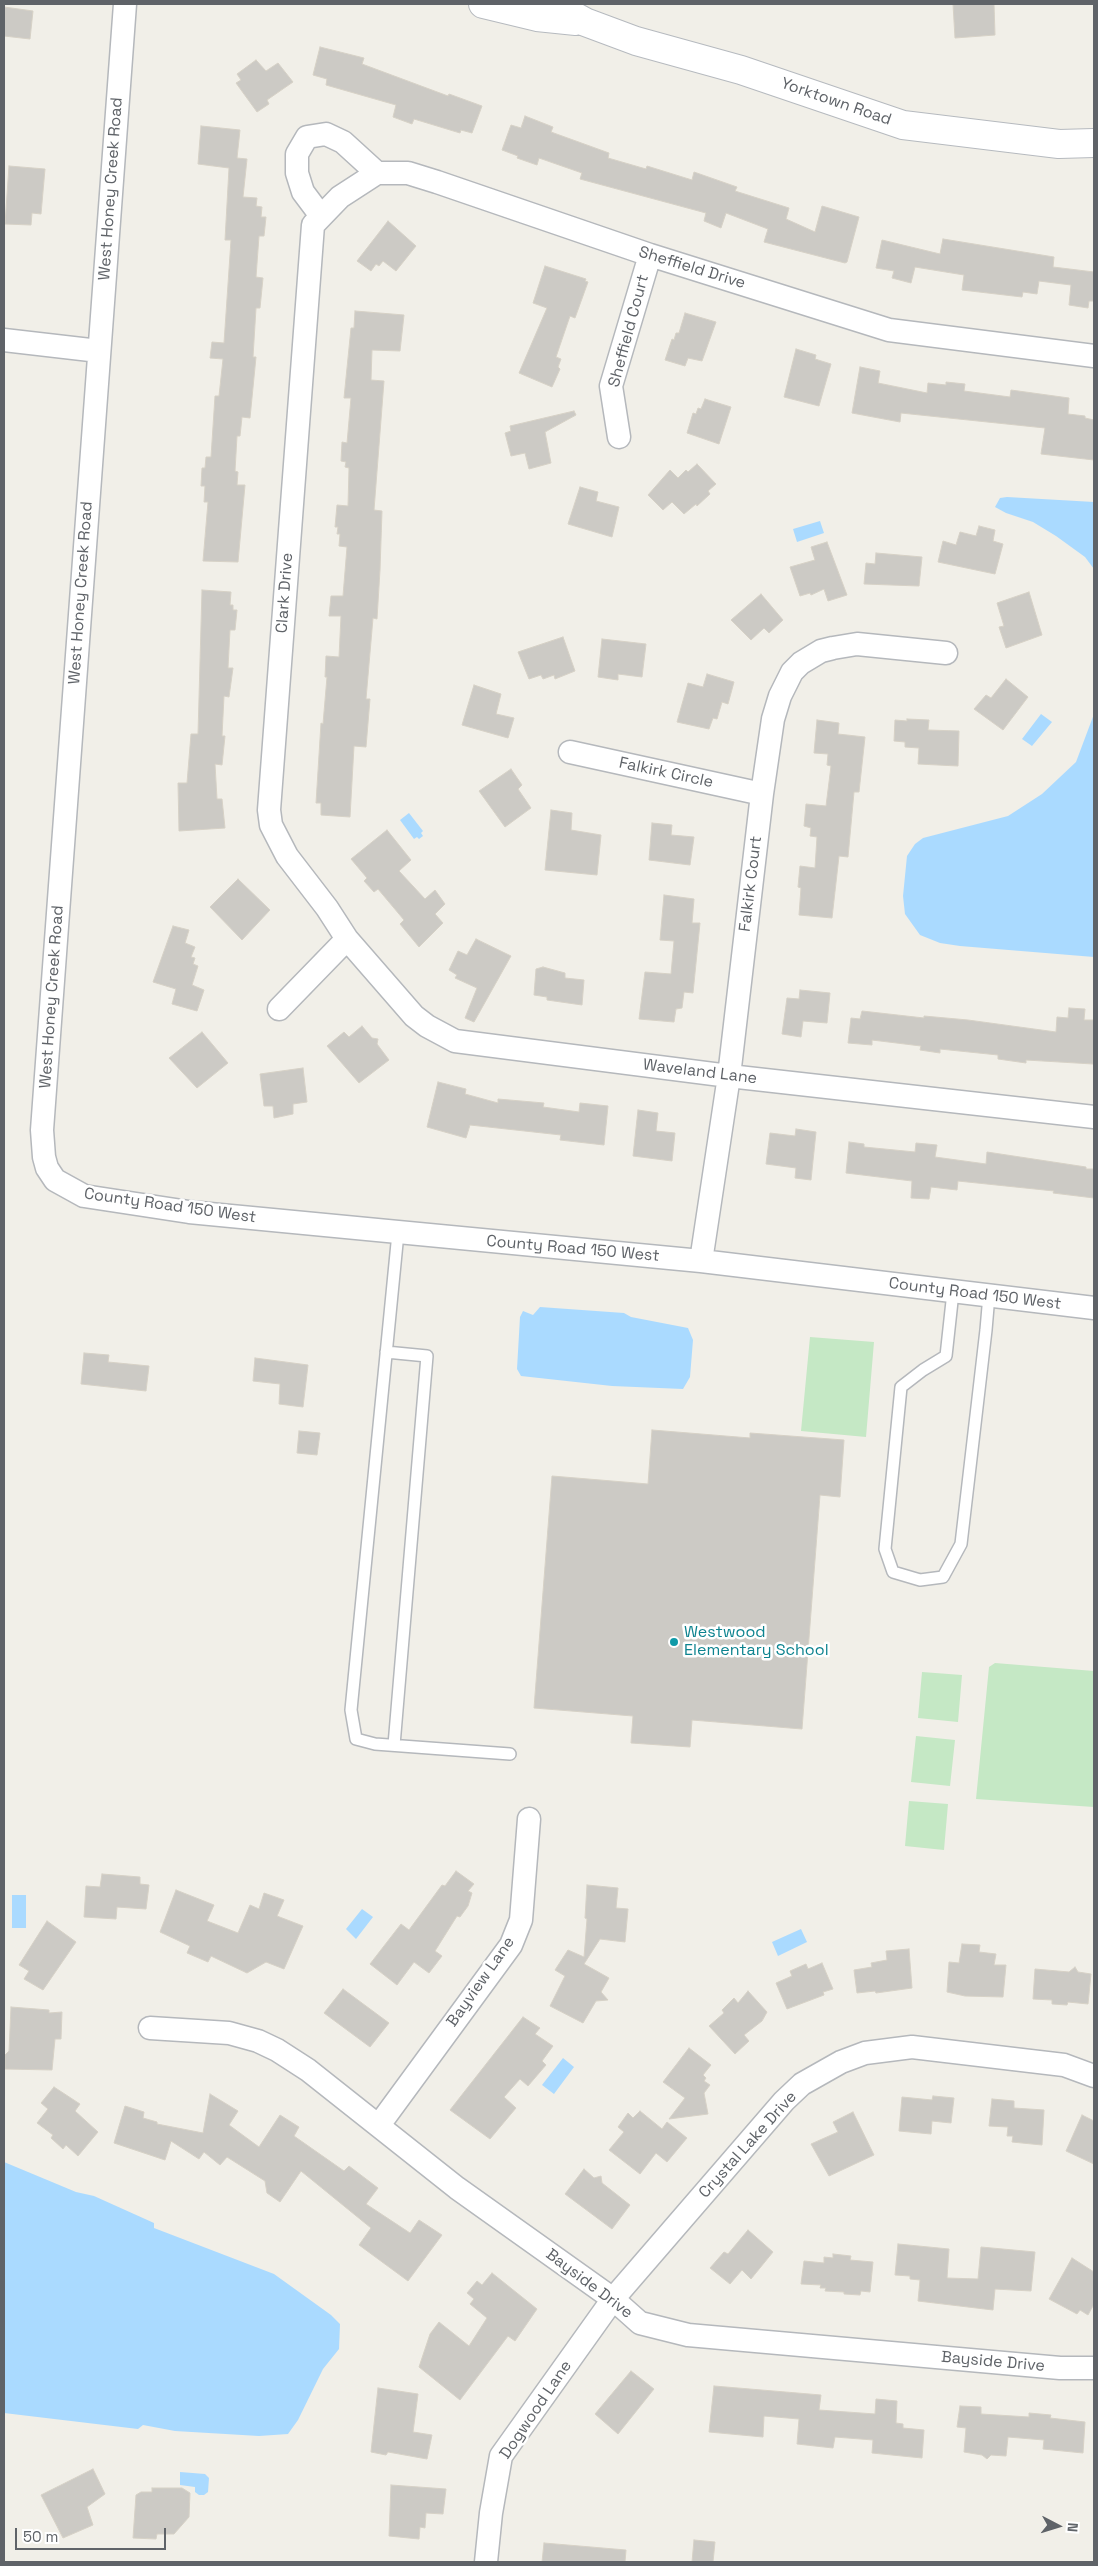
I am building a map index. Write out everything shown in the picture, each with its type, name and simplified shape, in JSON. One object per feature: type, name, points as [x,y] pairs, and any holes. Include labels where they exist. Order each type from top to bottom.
[{"type":"street","name":"West Honey Creek Road","points":[[55,1180],[44,1157],[42,1130],[125,4]]},
{"type":"street","name":"Yorktown Road","points":[[483,4],[536,17],[585,22]]},
{"type":"street","name":"Yorktown Road","points":[[552,4],[585,22],[636,41],[741,70],[903,125],[1059,144],[1094,143]]},
{"type":"street","points":[[326,134],[343,142],[377,173],[340,197],[317,220],[303,192],[298,173],[297,154],[307,138],[326,134]]},
{"type":"street","name":"Sheffield Drive","points":[[377,173],[408,173],[650,256],[889,330],[1094,356]]},
{"type":"street","name":"Clark Drive","points":[[317,220],[270,810],[271,825],[287,856],[323,903],[347,939]]},
{"type":"street","name":"Sheffield Court","points":[[619,437],[611,386],[650,256]]},
{"type":"street","points":[[4,340],[99,351]]},
{"type":"street","name":"Falkirk Court","points":[[701,1261],[729,1076],[762,794],[773,719],[780,696],[792,672],[801,663],[821,651],[856,644],[946,653]]},
{"type":"street","name":"Falkirk Circle","points":[[570,752],[762,794]]},
{"type":"street","points":[[279,1009],[347,939]]},
{"type":"street","name":"Waveland Lane","points":[[347,939],[414,1016],[427,1026],[455,1041],[729,1076],[1094,1117]]},
{"type":"street","name":"County Road 150 West","points":[[55,1180],[84,1196],[189,1212],[701,1261],[1094,1308]]},
{"type":"street","name":"Bayview Lane","points":[[379,2124],[511,1945],[521,1920],[529,1819]]},
{"type":"street","name":"Bayside Drive","points":[[150,2028],[229,2033],[258,2041],[308,2070],[379,2124],[457,2188],[613,2299],[640,2323],[688,2335],[1060,2368],[1094,2368]]},
{"type":"street","name":"Crystal Lake Drive","points":[[613,2299],[784,2102],[802,2084],[841,2062],[865,2053],[912,2047],[1064,2065],[1094,2076]]},
{"type":"street","name":"Dogwood Lane","points":[[486,2562],[491,2513],[501,2456],[613,2299]]},
{"type":"lane","points":[[398,1233],[351,1710],[356,1739],[394,1745],[510,1754]]},
{"type":"lane","points":[[953,1292],[946,1356],[923,1370],[902,1388],[885,1549],[893,1572],[920,1580],[943,1577],[961,1544],[986,1330],[988,1295]]},
{"type":"lane","points":[[386,1352],[427,1356],[394,1745]]},
{"type":"green space","points":[[810,1337],[874,1342],[866,1437],[801,1431]]},
{"type":"green space","points":[[995,1663],[1094,1671],[1094,1807],[976,1799],[989,1667]]},
{"type":"green space","points":[[922,1672],[962,1675],[958,1722],[918,1718]]},
{"type":"green space","points":[[916,1736],[955,1740],[950,1786],[911,1782]]},
{"type":"green space","points":[[909,1801],[948,1804],[944,1850],[905,1846]]},
{"type":"water","points":[[1000,498],[1094,502],[1094,569],[1085,557],[1056,536],[1033,522],[1006,513],[995,507]]},
{"type":"water","points":[[820,521],[824,533],[797,542],[793,529]]},
{"type":"water","points":[[1041,714],[1052,722],[1032,746],[1022,739]]},
{"type":"water","points":[[1094,714],[1094,957],[960,946],[940,943],[920,935],[905,914],[903,896],[907,856],[915,844],[923,838],[1008,816],[1042,794],[1076,762]]},
{"type":"water","points":[[409,813],[423,831],[421,833],[423,836],[419,839],[417,837],[414,839],[400,820]]},
{"type":"water","points":[[540,1307],[624,1313],[631,1317],[688,1328],[693,1340],[690,1377],[683,1389],[612,1386],[521,1376],[517,1369],[520,1317],[523,1311],[533,1315]]},
{"type":"water","points":[[12,1895],[26,1895],[26,1928],[12,1928]]},
{"type":"water","points":[[362,1909],[373,1917],[356,1939],[346,1929]]},
{"type":"water","points":[[801,1929],[807,1942],[778,1956],[772,1942]]},
{"type":"water","points":[[563,2058],[574,2067],[554,2094],[542,2085]]},
{"type":"water","points":[[4,2162],[76,2192],[94,2196],[154,2223],[154,2228],[274,2274],[331,2315],[340,2324],[339,2349],[323,2369],[298,2420],[288,2434],[259,2436],[175,2431],[143,2425],[138,2429],[4,2413]]},
{"type":"water","points":[[180,2472],[205,2474],[209,2478],[208,2492],[204,2495],[199,2495],[195,2492],[195,2487],[180,2485]]},
{"type":"building","points":[[953,4],[994,4],[995,35],[955,38]]},
{"type":"building","points":[[4,7],[33,11],[30,39],[4,36]]},
{"type":"building","points":[[320,47],[364,58],[362,64],[448,96],[449,94],[482,106],[472,133],[461,130],[460,133],[414,119],[412,124],[393,117],[396,105],[326,85],[327,79],[313,75]]},
{"type":"building","points":[[256,60],[266,71],[278,63],[293,82],[267,100],[269,104],[257,112],[236,83],[241,80],[237,74]]},
{"type":"building","points":[[525,116],[553,127],[551,132],[609,153],[608,158],[646,169],[647,166],[692,180],[694,172],[737,187],[735,191],[789,208],[786,219],[815,232],[822,206],[859,217],[847,262],[764,242],[768,229],[726,213],[721,228],[704,221],[706,213],[580,179],[582,173],[539,158],[537,165],[517,158],[518,156],[502,150],[511,125],[521,128]]},
{"type":"building","points":[[201,126],[240,130],[237,158],[247,159],[243,197],[257,198],[256,206],[262,207],[261,217],[266,217],[264,236],[259,236],[256,277],[263,278],[260,308],[256,308],[253,357],[256,357],[250,418],[242,417],[240,436],[237,436],[235,471],[238,472],[237,485],[245,485],[238,562],[203,561],[208,502],[204,502],[205,486],[201,486],[202,468],[205,468],[206,457],[211,457],[215,396],[219,396],[223,359],[210,358],[212,342],[224,343],[231,240],[225,240],[229,168],[198,164]]},
{"type":"building","points":[[9,166],[45,169],[41,214],[32,213],[31,225],[5,224]]},
{"type":"building","points":[[388,221],[416,246],[396,271],[383,261],[379,266],[376,264],[371,271],[357,261]]},
{"type":"building","points":[[943,239],[1054,257],[1053,267],[1094,272],[1094,301],[1089,301],[1088,308],[1069,305],[1071,285],[1039,281],[1037,294],[1023,292],[1022,297],[962,290],[964,275],[915,267],[911,283],[892,278],[894,271],[876,268],[882,240],[940,254]]},
{"type":"building","points":[[545,266],[586,279],[585,281],[588,282],[575,318],[570,316],[556,357],[561,359],[558,367],[560,369],[552,387],[519,373],[547,308],[533,303]]},
{"type":"building","points":[[355,311],[404,315],[400,351],[372,350],[371,380],[384,381],[374,510],[382,511],[380,570],[377,619],[373,618],[366,699],[370,699],[366,747],[354,746],[350,817],[321,815],[321,803],[316,803],[321,723],[323,724],[327,677],[325,677],[326,656],[339,657],[341,616],[329,616],[331,596],[343,596],[347,547],[339,546],[340,534],[337,534],[338,527],[335,527],[337,505],[348,506],[349,468],[345,467],[346,462],[341,461],[342,442],[347,443],[351,398],[344,398],[351,328],[354,328]]},
{"type":"building","points":[[685,313],[716,322],[702,361],[688,358],[685,366],[665,360],[672,339],[674,340],[676,333],[679,333]]},
{"type":"building","points":[[796,349],[816,355],[815,359],[831,364],[819,406],[784,397]]},
{"type":"building","points":[[860,367],[880,371],[878,383],[927,393],[928,383],[946,385],[946,382],[965,384],[964,391],[1010,397],[1011,390],[1069,398],[1068,414],[1085,416],[1085,418],[1094,420],[1094,460],[1041,454],[1045,428],[901,413],[900,422],[852,413]]},
{"type":"building","points":[[705,399],[731,407],[719,444],[687,433],[693,413],[696,414],[698,408],[701,409]]},
{"type":"building","points":[[574,411],[576,415],[545,432],[551,463],[529,469],[525,453],[511,456],[505,433],[511,431],[510,426]]},
{"type":"building","points":[[697,464],[716,484],[708,491],[710,494],[697,506],[696,504],[684,514],[672,502],[663,510],[648,495],[670,470],[678,478],[686,470],[688,472]]},
{"type":"building","points":[[580,487],[598,492],[596,501],[619,507],[612,537],[568,524]]},
{"type":"building","points":[[979,526],[995,530],[993,541],[1003,544],[995,574],[938,562],[943,541],[956,545],[960,532],[976,536]]},
{"type":"building","points":[[827,542],[847,595],[828,601],[824,589],[811,595],[810,593],[800,596],[790,567],[815,560],[811,547]]},
{"type":"building","points":[[876,553],[922,557],[919,586],[864,584],[866,563],[875,564]]},
{"type":"building","points":[[202,590],[231,592],[230,605],[233,605],[233,610],[237,610],[235,630],[230,630],[228,668],[233,668],[229,697],[224,696],[222,736],[225,736],[222,765],[215,764],[217,799],[222,799],[225,828],[179,831],[178,783],[187,783],[191,734],[198,734]]},
{"type":"building","points":[[1029,592],[1042,635],[1006,648],[999,627],[1004,626],[997,603]]},
{"type":"building","points":[[761,594],[783,620],[769,633],[764,628],[751,640],[731,620]]},
{"type":"building","points":[[563,637],[575,671],[555,679],[554,675],[543,679],[541,675],[529,679],[518,652]]},
{"type":"building","points":[[602,639],[646,644],[642,677],[618,674],[618,680],[598,677]]},
{"type":"building","points":[[707,674],[734,682],[728,704],[722,702],[717,719],[713,718],[709,729],[677,722],[688,683],[703,687]]},
{"type":"building","points":[[1006,679],[1028,697],[1003,730],[974,709],[986,695],[991,698]]},
{"type":"building","points":[[474,685],[501,694],[496,714],[514,718],[508,738],[462,725]]},
{"type":"building","points":[[907,719],[929,720],[928,730],[959,731],[958,766],[918,764],[919,748],[905,747],[905,742],[894,741],[895,720],[907,721]]},
{"type":"building","points":[[817,720],[839,723],[838,734],[865,737],[859,792],[854,792],[848,857],[839,856],[832,918],[799,915],[801,888],[798,887],[800,866],[815,868],[817,837],[810,836],[811,828],[804,826],[806,804],[826,806],[831,766],[827,765],[828,754],[814,753]]},
{"type":"building","points":[[511,769],[522,785],[518,789],[531,808],[505,827],[479,791]]},
{"type":"building","points":[[551,810],[572,813],[571,830],[601,835],[597,875],[545,870]]},
{"type":"building","points":[[652,823],[672,825],[671,835],[694,837],[690,865],[649,860]]},
{"type":"building","points":[[387,830],[411,860],[399,871],[425,899],[435,890],[445,904],[435,914],[443,923],[419,947],[400,924],[404,920],[378,889],[374,892],[364,881],[367,878],[351,859]]},
{"type":"building","points":[[238,879],[270,910],[242,940],[210,907]]},
{"type":"building","points":[[664,895],[694,899],[692,923],[700,923],[693,993],[684,992],[682,1008],[676,1009],[674,1022],[639,1019],[645,972],[671,974],[674,941],[660,940]]},
{"type":"building","points":[[173,926],[189,930],[185,943],[195,947],[191,957],[195,958],[193,964],[198,966],[192,985],[204,990],[197,1011],[172,1004],[176,989],[153,982]]},
{"type":"building","points":[[476,939],[511,956],[474,1022],[465,1018],[477,988],[455,978],[457,975],[449,970],[458,951],[467,955]]},
{"type":"building","points":[[543,967],[565,973],[565,978],[584,980],[582,1005],[547,1000],[547,997],[534,995],[536,969]]},
{"type":"building","points":[[800,990],[830,993],[827,1023],[803,1021],[801,1037],[782,1034],[787,998],[799,999]]},
{"type":"building","points":[[1069,1008],[1085,1009],[1084,1020],[1094,1020],[1093,1064],[1026,1060],[1026,1063],[998,1059],[998,1055],[940,1049],[940,1053],[920,1050],[921,1046],[872,1040],[872,1045],[848,1043],[851,1018],[860,1019],[862,1011],[924,1018],[924,1016],[968,1020],[1056,1032],[1057,1017],[1068,1018]]},
{"type":"building","points":[[362,1026],[372,1038],[378,1039],[377,1044],[389,1060],[359,1083],[327,1046],[344,1032],[349,1037]]},
{"type":"building","points":[[202,1032],[228,1063],[197,1088],[169,1058]]},
{"type":"building","points":[[303,1068],[307,1102],[293,1104],[293,1114],[274,1118],[273,1106],[264,1106],[260,1074]]},
{"type":"building","points":[[438,1082],[466,1089],[465,1094],[498,1103],[498,1099],[544,1103],[543,1107],[579,1112],[580,1103],[608,1106],[604,1145],[560,1140],[561,1135],[470,1125],[466,1138],[427,1127]]},
{"type":"building","points":[[638,1110],[658,1113],[656,1131],[675,1133],[672,1161],[633,1156]]},
{"type":"building","points":[[796,1129],[816,1132],[811,1180],[795,1178],[796,1168],[766,1164],[770,1133],[795,1136]]},
{"type":"building","points":[[849,1142],[864,1144],[864,1147],[915,1152],[916,1143],[937,1145],[935,1157],[986,1164],[987,1152],[1086,1167],[1086,1169],[1094,1169],[1094,1198],[1053,1193],[1054,1191],[958,1181],[957,1190],[931,1187],[929,1199],[911,1198],[912,1181],[846,1173]]},
{"type":"building","points":[[84,1353],[109,1355],[108,1362],[149,1366],[146,1391],[81,1384]]},
{"type":"building","points":[[255,1358],[308,1365],[303,1407],[279,1404],[280,1384],[253,1381]]},
{"type":"building","name":"Westwood Elementary School","points":[[652,1430],[750,1438],[750,1433],[844,1440],[840,1497],[820,1495],[802,1729],[692,1720],[690,1747],[631,1743],[633,1716],[534,1708],[552,1476],[648,1484]]},
{"type":"building","points":[[299,1431],[320,1433],[317,1455],[297,1453]]},
{"type":"building","points":[[456,1871],[474,1884],[468,1891],[472,1893],[468,1906],[460,1917],[457,1916],[435,1951],[442,1956],[429,1973],[414,1962],[397,1985],[370,1964],[401,1924],[409,1930],[442,1885],[445,1886]]},
{"type":"building","points":[[102,1874],[140,1877],[140,1884],[149,1885],[146,1909],[117,1907],[116,1919],[84,1917],[86,1886],[100,1887]]},
{"type":"building","points":[[587,1885],[618,1888],[616,1908],[628,1909],[625,1942],[600,1939],[584,1964],[609,1978],[601,1992],[608,2000],[596,2001],[583,2023],[550,2006],[565,1976],[555,1970],[568,1950],[584,1957]]},
{"type":"building","points":[[176,1890],[214,1905],[207,1921],[238,1933],[250,1905],[259,1909],[264,1893],[284,1900],[277,1916],[303,1926],[284,1969],[266,1962],[247,1973],[211,1956],[208,1962],[187,1953],[190,1946],[160,1932]]},
{"type":"building","points":[[47,1921],[76,1942],[43,1990],[24,1979],[29,1971],[19,1965]]},
{"type":"building","points":[[962,1944],[980,1945],[979,1952],[996,1954],[994,1965],[1006,1965],[1003,1997],[965,1996],[947,1992],[949,1962],[959,1963]]},
{"type":"building","points":[[909,1949],[912,1988],[876,1993],[875,1991],[857,1993],[854,1970],[872,1967],[871,1963],[887,1960],[886,1951]]},
{"type":"building","points":[[822,1963],[833,1989],[823,1992],[824,1995],[787,2009],[776,1983],[792,1976],[790,1971],[806,1964],[808,1969]]},
{"type":"building","points":[[1075,1967],[1078,1972],[1091,1974],[1088,2004],[1068,2002],[1067,2005],[1052,2004],[1052,2000],[1033,1999],[1035,1969],[1069,1972]]},
{"type":"building","points":[[343,1989],[389,2023],[370,2047],[324,2013]]},
{"type":"building","points":[[748,1991],[767,2012],[762,2021],[744,2035],[749,2041],[735,2054],[709,2026],[724,2013],[722,2010],[734,1998],[738,2003]]},
{"type":"building","points":[[11,2007],[49,2010],[49,2013],[62,2012],[61,2039],[55,2039],[52,2070],[5,2069],[5,2055],[9,2051]]},
{"type":"building","points":[[523,2017],[540,2028],[535,2034],[553,2046],[542,2061],[546,2065],[528,2086],[520,2079],[504,2097],[516,2108],[490,2139],[450,2110]]},
{"type":"building","points":[[689,2048],[711,2065],[703,2075],[706,2078],[704,2081],[710,2085],[704,2093],[708,2114],[669,2119],[685,2098],[663,2082]]},
{"type":"building","points":[[54,2087],[80,2104],[75,2111],[98,2132],[78,2156],[66,2145],[63,2149],[51,2138],[53,2135],[37,2123],[48,2109],[41,2103]]},
{"type":"building","points":[[210,2094],[238,2111],[229,2125],[259,2147],[280,2115],[299,2127],[294,2136],[344,2171],[349,2166],[378,2188],[366,2204],[410,2233],[419,2220],[442,2235],[408,2281],[359,2245],[371,2228],[301,2171],[280,2202],[267,2193],[265,2181],[227,2157],[220,2165],[204,2152],[199,2159],[171,2141],[165,2160],[114,2143],[125,2106],[144,2112],[143,2118],[157,2122],[157,2124],[203,2133]]},
{"type":"building","points":[[933,2096],[954,2098],[951,2123],[932,2121],[931,2134],[899,2131],[902,2097],[932,2100]]},
{"type":"building","points":[[992,2099],[1014,2101],[1014,2108],[1044,2110],[1042,2145],[1012,2142],[1013,2136],[1007,2136],[1008,2127],[989,2126]]},
{"type":"building","points":[[640,2111],[662,2129],[667,2122],[687,2138],[667,2162],[656,2153],[640,2174],[609,2150],[624,2132],[618,2127],[628,2113],[633,2118]]},
{"type":"building","points":[[853,2112],[874,2155],[829,2176],[811,2144],[838,2132],[833,2122]]},
{"type":"building","points":[[1082,2115],[1094,2121],[1094,2164],[1066,2151]]},
{"type":"building","points":[[584,2169],[594,2178],[601,2176],[602,2183],[630,2205],[612,2229],[565,2194]]},
{"type":"building","points":[[748,2230],[773,2252],[751,2279],[742,2270],[730,2284],[710,2268],[724,2252],[728,2254]]},
{"type":"building","points":[[898,2244],[949,2249],[947,2278],[978,2279],[981,2247],[1035,2252],[1031,2291],[995,2289],[993,2310],[918,2301],[920,2280],[910,2279],[910,2276],[895,2275]]},
{"type":"building","points":[[833,2254],[851,2256],[850,2260],[873,2262],[870,2292],[861,2291],[860,2295],[844,2294],[844,2292],[825,2291],[826,2288],[820,2288],[821,2285],[801,2284],[804,2261],[824,2263],[824,2257],[833,2258]]},
{"type":"building","points":[[1072,2258],[1094,2272],[1094,2304],[1088,2315],[1080,2310],[1077,2314],[1049,2299]]},
{"type":"building","points":[[492,2273],[537,2309],[515,2341],[508,2336],[460,2400],[419,2367],[430,2334],[439,2322],[469,2346],[487,2318],[470,2304],[474,2299],[467,2293],[477,2281],[482,2285]]},
{"type":"building","points":[[631,2371],[654,2389],[618,2434],[595,2414]]},
{"type":"building","points":[[714,2386],[821,2395],[819,2410],[875,2414],[876,2399],[897,2401],[896,2423],[903,2424],[903,2428],[924,2430],[922,2458],[872,2453],[873,2440],[835,2437],[833,2448],[797,2444],[799,2419],[764,2416],[763,2437],[709,2432]]},
{"type":"building","points":[[378,2388],[418,2394],[413,2432],[432,2435],[427,2459],[388,2452],[386,2455],[371,2452]]},
{"type":"building","points":[[960,2406],[981,2407],[981,2414],[1029,2417],[1029,2413],[1051,2415],[1050,2418],[1085,2422],[1083,2453],[1043,2449],[1044,2440],[1008,2437],[1006,2456],[991,2455],[987,2459],[982,2455],[964,2452],[966,2428],[957,2427]]},
{"type":"building","points":[[93,2469],[105,2494],[87,2507],[93,2525],[63,2538],[41,2495]]},
{"type":"building","points":[[391,2485],[446,2489],[443,2514],[426,2513],[425,2528],[420,2527],[419,2539],[389,2536]]},
{"type":"building","points":[[152,2488],[182,2488],[190,2493],[189,2517],[174,2534],[157,2534],[156,2539],[133,2538],[136,2495],[141,2492],[152,2492]]},
{"type":"building","points":[[694,2540],[715,2542],[713,2562],[692,2562]]},
{"type":"building","points":[[544,2543],[626,2550],[625,2562],[542,2562]]},
{"type":"place","name":"Westwood Elementary School","points":[[674,1642]]}]
